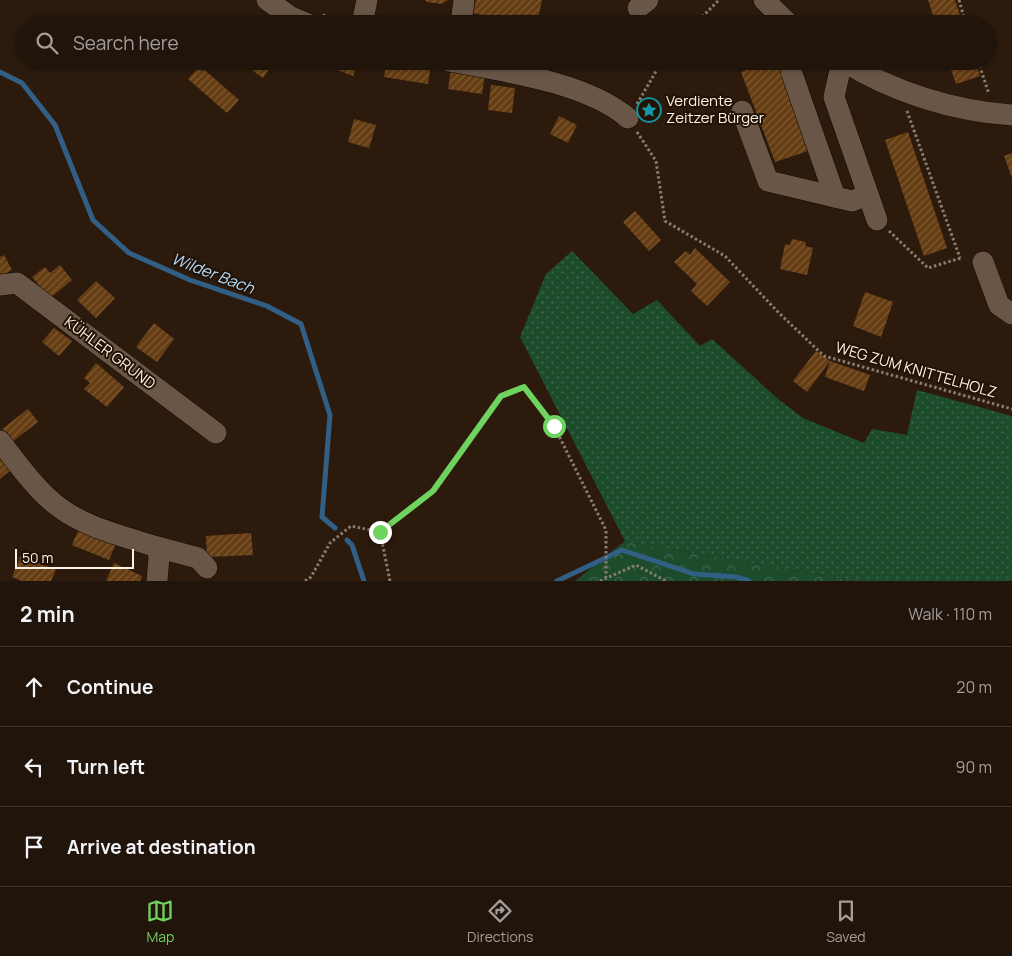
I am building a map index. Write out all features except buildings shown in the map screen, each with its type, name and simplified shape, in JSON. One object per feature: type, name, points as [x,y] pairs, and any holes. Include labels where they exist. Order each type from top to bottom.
[{"type":"street","points":[[266,0],[299,13]]},
{"type":"street","points":[[364,15],[366,0]]},
{"type":"street","points":[[462,15],[464,0]]},
{"type":"street","points":[[764,0],[780,15]]},
{"type":"street","points":[[512,70],[596,97],[617,109],[633,110]]},
{"type":"street","points":[[840,70],[834,97],[877,220]]},
{"type":"street","points":[[858,70],[899,90],[974,111],[1003,114]]},
{"type":"street","points":[[791,71],[835,197]]},
{"type":"street","points":[[742,111],[768,181],[852,201],[868,195]]},
{"type":"street","points":[[983,262],[999,305],[1012,314]]},
{"type":"street","name":"KÜHLER GRUND","points":[[0,285],[17,283],[216,433]]},
{"type":"street","points":[[0,442],[47,498],[61,509],[94,526],[157,547],[198,558],[207,568]]},
{"type":"street","points":[[156,581],[159,557],[157,547]]},
{"type":"path","points":[[704,15],[719,0]]},
{"type":"path","points":[[959,0],[963,15]]},
{"type":"path","points":[[633,110],[657,70]]},
{"type":"path","points":[[982,70],[1003,114]]},
{"type":"path","points":[[899,90],[960,258]]},
{"type":"path","name":"WEG ZUM KNITTELHOLZ","points":[[633,110],[656,161],[665,221],[725,256],[777,311],[824,356],[1012,409]]},
{"type":"path","points":[[877,220],[928,268],[960,258],[983,262]]},
{"type":"path","points":[[305,581],[311,577],[330,543],[351,526],[380,532],[433,491],[501,396],[524,387],[554,426],[606,530],[606,577]]},
{"type":"path","points":[[380,532],[390,581]]},
{"type":"path","points":[[600,581],[636,565],[666,581]]},
{"type":"green space","points":[[572,251],[633,314],[657,300],[700,346],[712,339],[778,399],[803,418],[864,443],[872,429],[907,435],[917,390],[1012,416],[1012,581],[854,581],[625,541],[520,337],[546,274]]},
{"type":"green space","points":[[625,541],[854,581],[575,581]]},
{"type":"waterway","name":"Wilder Bach","points":[[0,72],[22,83],[55,125],[93,220],[129,253],[190,280],[267,306],[301,324],[330,415],[322,517],[335,528]]},
{"type":"waterway","name":"Wilder Bach","points":[[347,540],[352,545],[364,581]]},
{"type":"waterway","points":[[557,581],[622,550],[694,574],[736,577],[749,581]]},
{"type":"place","name":"Verdiente Zeitzer Bürger","points":[[649,110]]},
{"type":"route","points":[[380,532],[433,491],[501,396],[524,387],[554,426]]}]
